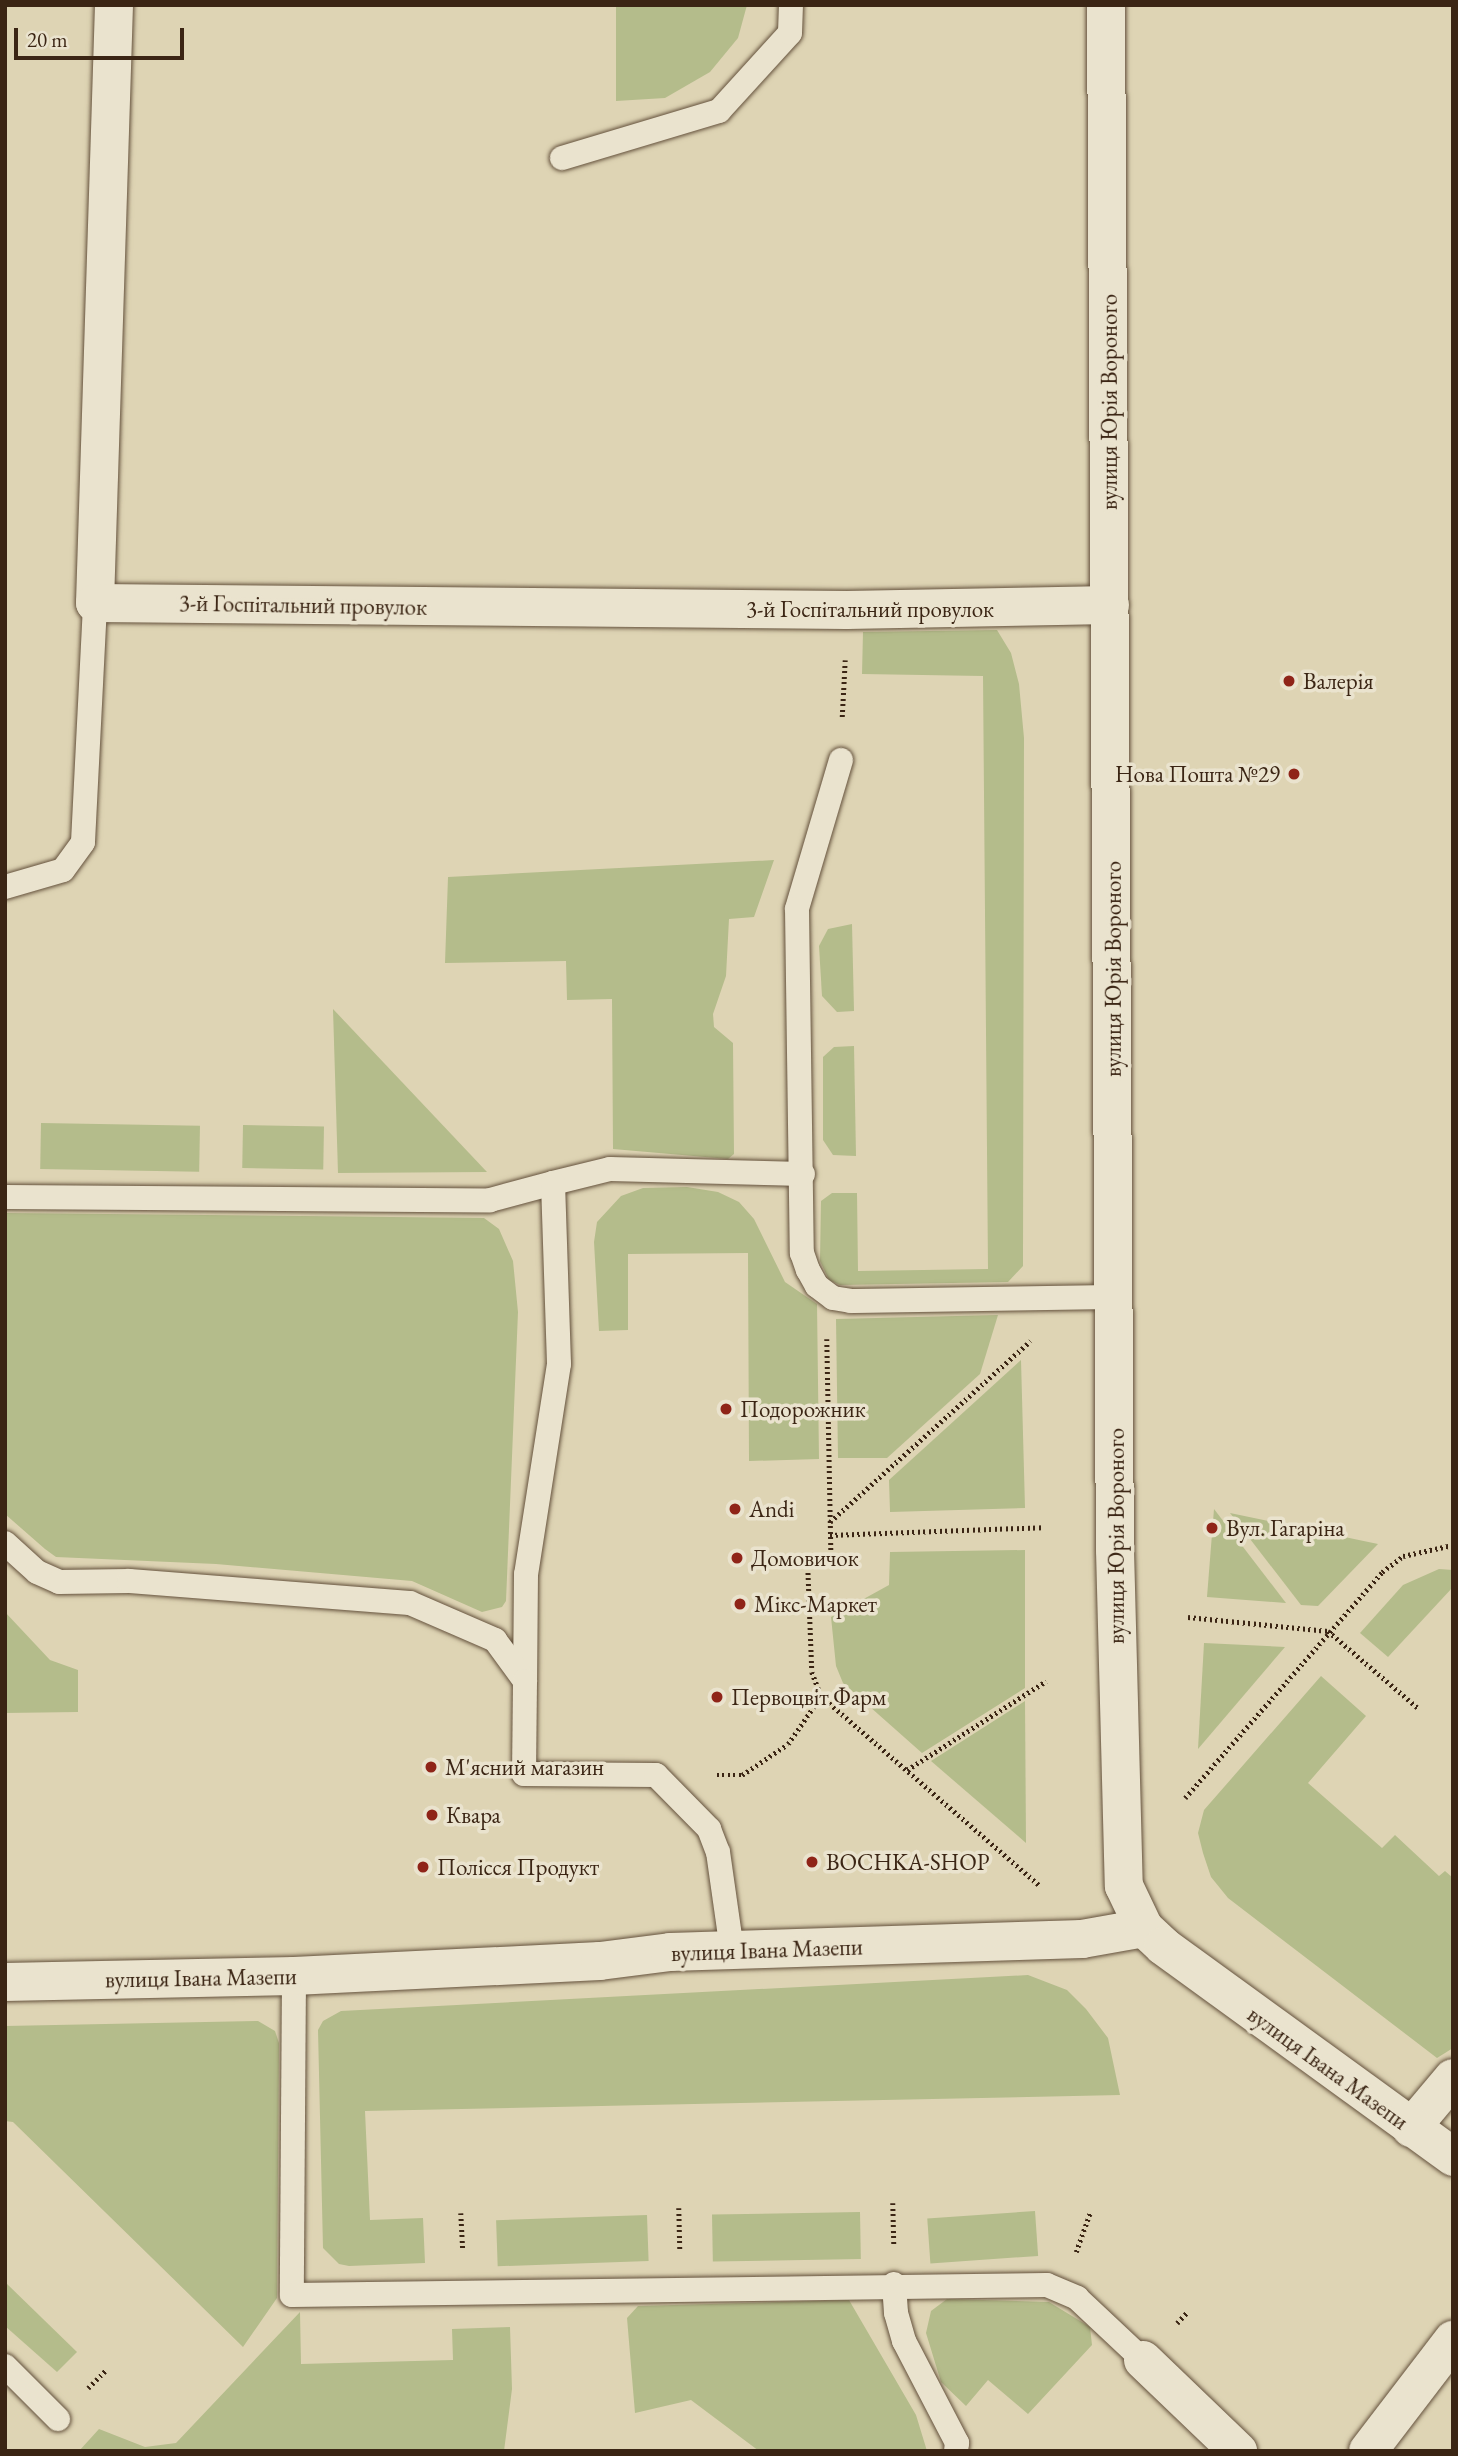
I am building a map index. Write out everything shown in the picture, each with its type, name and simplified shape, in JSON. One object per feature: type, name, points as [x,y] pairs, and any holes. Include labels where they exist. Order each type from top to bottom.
[{"type":"street","points":[[94,603],[114,5]]},
{"type":"street","name":"вулиця Юрія Вороного","points":[[1106,5],[1121,1860],[1124,1886],[1143,1928]]},
{"type":"street","name":"3-й Госпітальний провулок","points":[[94,603],[847,610],[1110,606]]},
{"type":"street","name":"вулиця Івана Мазепи","points":[[5,1983],[294,1976],[732,1950],[1082,1939],[1143,1928],[1190,1968],[1453,2157]]},
{"type":"street","points":[[1411,2128],[1453,2078]]},
{"type":"street","points":[[1368,2451],[1453,2340]]},
{"type":"street","points":[[1143,2360],[1238,2451]]},
{"type":"lane","points":[[562,158],[719,111],[790,33],[790,5]]},
{"type":"lane","points":[[5,887],[62,870],[83,842],[94,603]]},
{"type":"lane","points":[[841,761],[797,909],[803,1174],[802,1253],[808,1270],[826,1293],[851,1301],[1115,1297]]},
{"type":"lane","points":[[5,1197],[489,1200],[610,1169],[803,1174]]},
{"type":"lane","points":[[553,1184],[559,1364],[526,1574],[524,1774],[656,1775],[709,1829],[718,1852],[732,1950]]},
{"type":"lane","points":[[5,1543],[37,1572],[59,1582],[128,1581],[410,1603],[495,1640],[525,1681]]},
{"type":"lane","points":[[294,1976],[292,2295],[894,2284],[1047,2285],[1077,2298],[1143,2360]]},
{"type":"lane","points":[[894,2284],[895,2313],[904,2341],[957,2443],[956,2451]]},
{"type":"lane","points":[[5,2366],[58,2418]]},
{"type":"path","points":[[841,761],[847,610]]},
{"type":"path","points":[[826,1293],[831,1557],[808,1567],[811,1672],[821,1696],[1040,1886]]},
{"type":"path","points":[[830,1522],[1041,1331]]},
{"type":"path","points":[[830,1535],[1044,1527]]},
{"type":"path","points":[[1185,1798],[1382,1572],[1403,1556],[1453,1545]]},
{"type":"path","points":[[1188,1617],[1328,1631],[1418,1708]]},
{"type":"path","points":[[907,1770],[1046,1681]]},
{"type":"path","points":[[656,1775],[742,1775],[788,1744],[821,1696]]},
{"type":"green space","points":[[616,5],[747,5],[738,38],[710,72],[665,98],[616,101]]},
{"type":"green space","points":[[997,630],[1011,653],[1019,684],[1024,738],[1023,1266],[1008,1282],[840,1285],[829,1280],[820,1261],[821,1201],[832,1193],[857,1193],[858,1271],[988,1269],[983,676],[862,674],[863,632]]},
{"type":"green space","points":[[774,860],[754,917],[729,919],[726,976],[713,1014],[714,1027],[733,1043],[734,1154],[728,1159],[613,1149],[612,999],[567,1000],[566,961],[445,963],[448,877]]},
{"type":"green space","points":[[852,924],[854,1011],[837,1012],[822,996],[819,946],[828,929]]},
{"type":"green space","points":[[333,1009],[487,1172],[338,1173]]},
{"type":"green space","points":[[854,1046],[856,1156],[833,1155],[823,1140],[823,1057],[834,1047]]},
{"type":"green space","points":[[41,1123],[200,1126],[199,1172],[40,1169]]},
{"type":"green space","points":[[243,1125],[324,1126],[323,1169],[242,1168]]},
{"type":"green space","points":[[687,1187],[718,1192],[739,1202],[754,1219],[785,1282],[817,1304],[819,1459],[749,1461],[748,1253],[628,1254],[628,1330],[599,1331],[594,1242],[597,1222],[621,1196],[643,1188]]},
{"type":"green space","points":[[5,1213],[484,1218],[499,1229],[513,1261],[518,1312],[506,1601],[502,1607],[482,1612],[412,1581],[216,1564],[56,1557],[45,1549],[5,1514]]},
{"type":"green space","points":[[998,1315],[980,1374],[887,1458],[838,1458],[836,1319]]},
{"type":"green space","points":[[1021,1360],[1025,1508],[890,1512],[889,1480]]},
{"type":"green space","points":[[1214,1509],[1286,1603],[1207,1597]]},
{"type":"green space","points":[[1230,1513],[1378,1544],[1318,1606],[1301,1605]]},
{"type":"green space","points":[[1025,1550],[1025,1688],[922,1753],[843,1683],[836,1666],[831,1617],[889,1585],[890,1552]]},
{"type":"green space","points":[[1439,1569],[1453,1570],[1453,1587],[1388,1657],[1360,1633],[1403,1585]]},
{"type":"green space","points":[[5,1612],[50,1660],[78,1670],[78,1712],[5,1713]]},
{"type":"green space","points":[[1204,1643],[1285,1647],[1198,1749]]},
{"type":"green space","points":[[1321,1676],[1366,1716],[1308,1783],[1382,1848],[1395,1835],[1439,1876],[1445,1871],[1453,1878],[1453,2048],[1437,2058],[1228,1898],[1211,1877],[1203,1853],[1198,1833],[1204,1810]]},
{"type":"green space","points":[[1025,1701],[1026,1843],[931,1761]]},
{"type":"green space","points":[[1028,1975],[1067,1990],[1086,2009],[1108,2038],[1120,2095],[365,2111],[370,2220],[423,2218],[425,2263],[349,2266],[339,2264],[323,2248],[318,2030],[323,2021],[341,2011]]},
{"type":"green space","points":[[258,2021],[275,2031],[279,2043],[277,2298],[243,2347],[13,2122],[5,2121],[5,2026]]},
{"type":"green space","points":[[1035,2211],[1038,2256],[930,2263],[927,2219]]},
{"type":"green space","points":[[860,2212],[861,2259],[713,2262],[712,2215]]},
{"type":"green space","points":[[647,2215],[649,2261],[498,2266],[496,2220]]},
{"type":"green space","points":[[5,2282],[77,2352],[57,2372],[5,2326]]},
{"type":"green space","points":[[947,2299],[1049,2302],[1090,2327],[1092,2345],[1028,2414],[988,2380],[966,2406],[941,2382],[926,2333],[931,2311]]},
{"type":"green space","points":[[849,2300],[916,2415],[927,2451],[759,2451],[691,2400],[635,2413],[627,2318],[638,2306]]},
{"type":"green space","points":[[300,2312],[301,2364],[453,2360],[452,2329],[510,2327],[512,2389],[504,2451],[79,2451],[99,2429],[145,2447],[176,2443]]},
{"type":"place","name":"Валерія","points":[[1289,681]]},
{"type":"place","name":"Нова Пошта №29","points":[[1294,774]]},
{"type":"place","name":"Подорожник","points":[[726,1409]]},
{"type":"place","name":"Andi","points":[[735,1509]]},
{"type":"place","name":"Вул. Гагаріна","points":[[1212,1528]]},
{"type":"place","name":"Домовичок","points":[[737,1558]]},
{"type":"place","name":"Мікс-Маркет","points":[[740,1604]]},
{"type":"place","name":"Первоцвіт Фарм","points":[[717,1697]]},
{"type":"place","name":"М'ясний магазин","points":[[431,1767]]},
{"type":"place","name":"Квара","points":[[432,1815]]},
{"type":"place","name":"BOCHKA-SHOP","points":[[812,1862]]},
{"type":"place","name":"Полісся Продукт","points":[[423,1867]]}]
